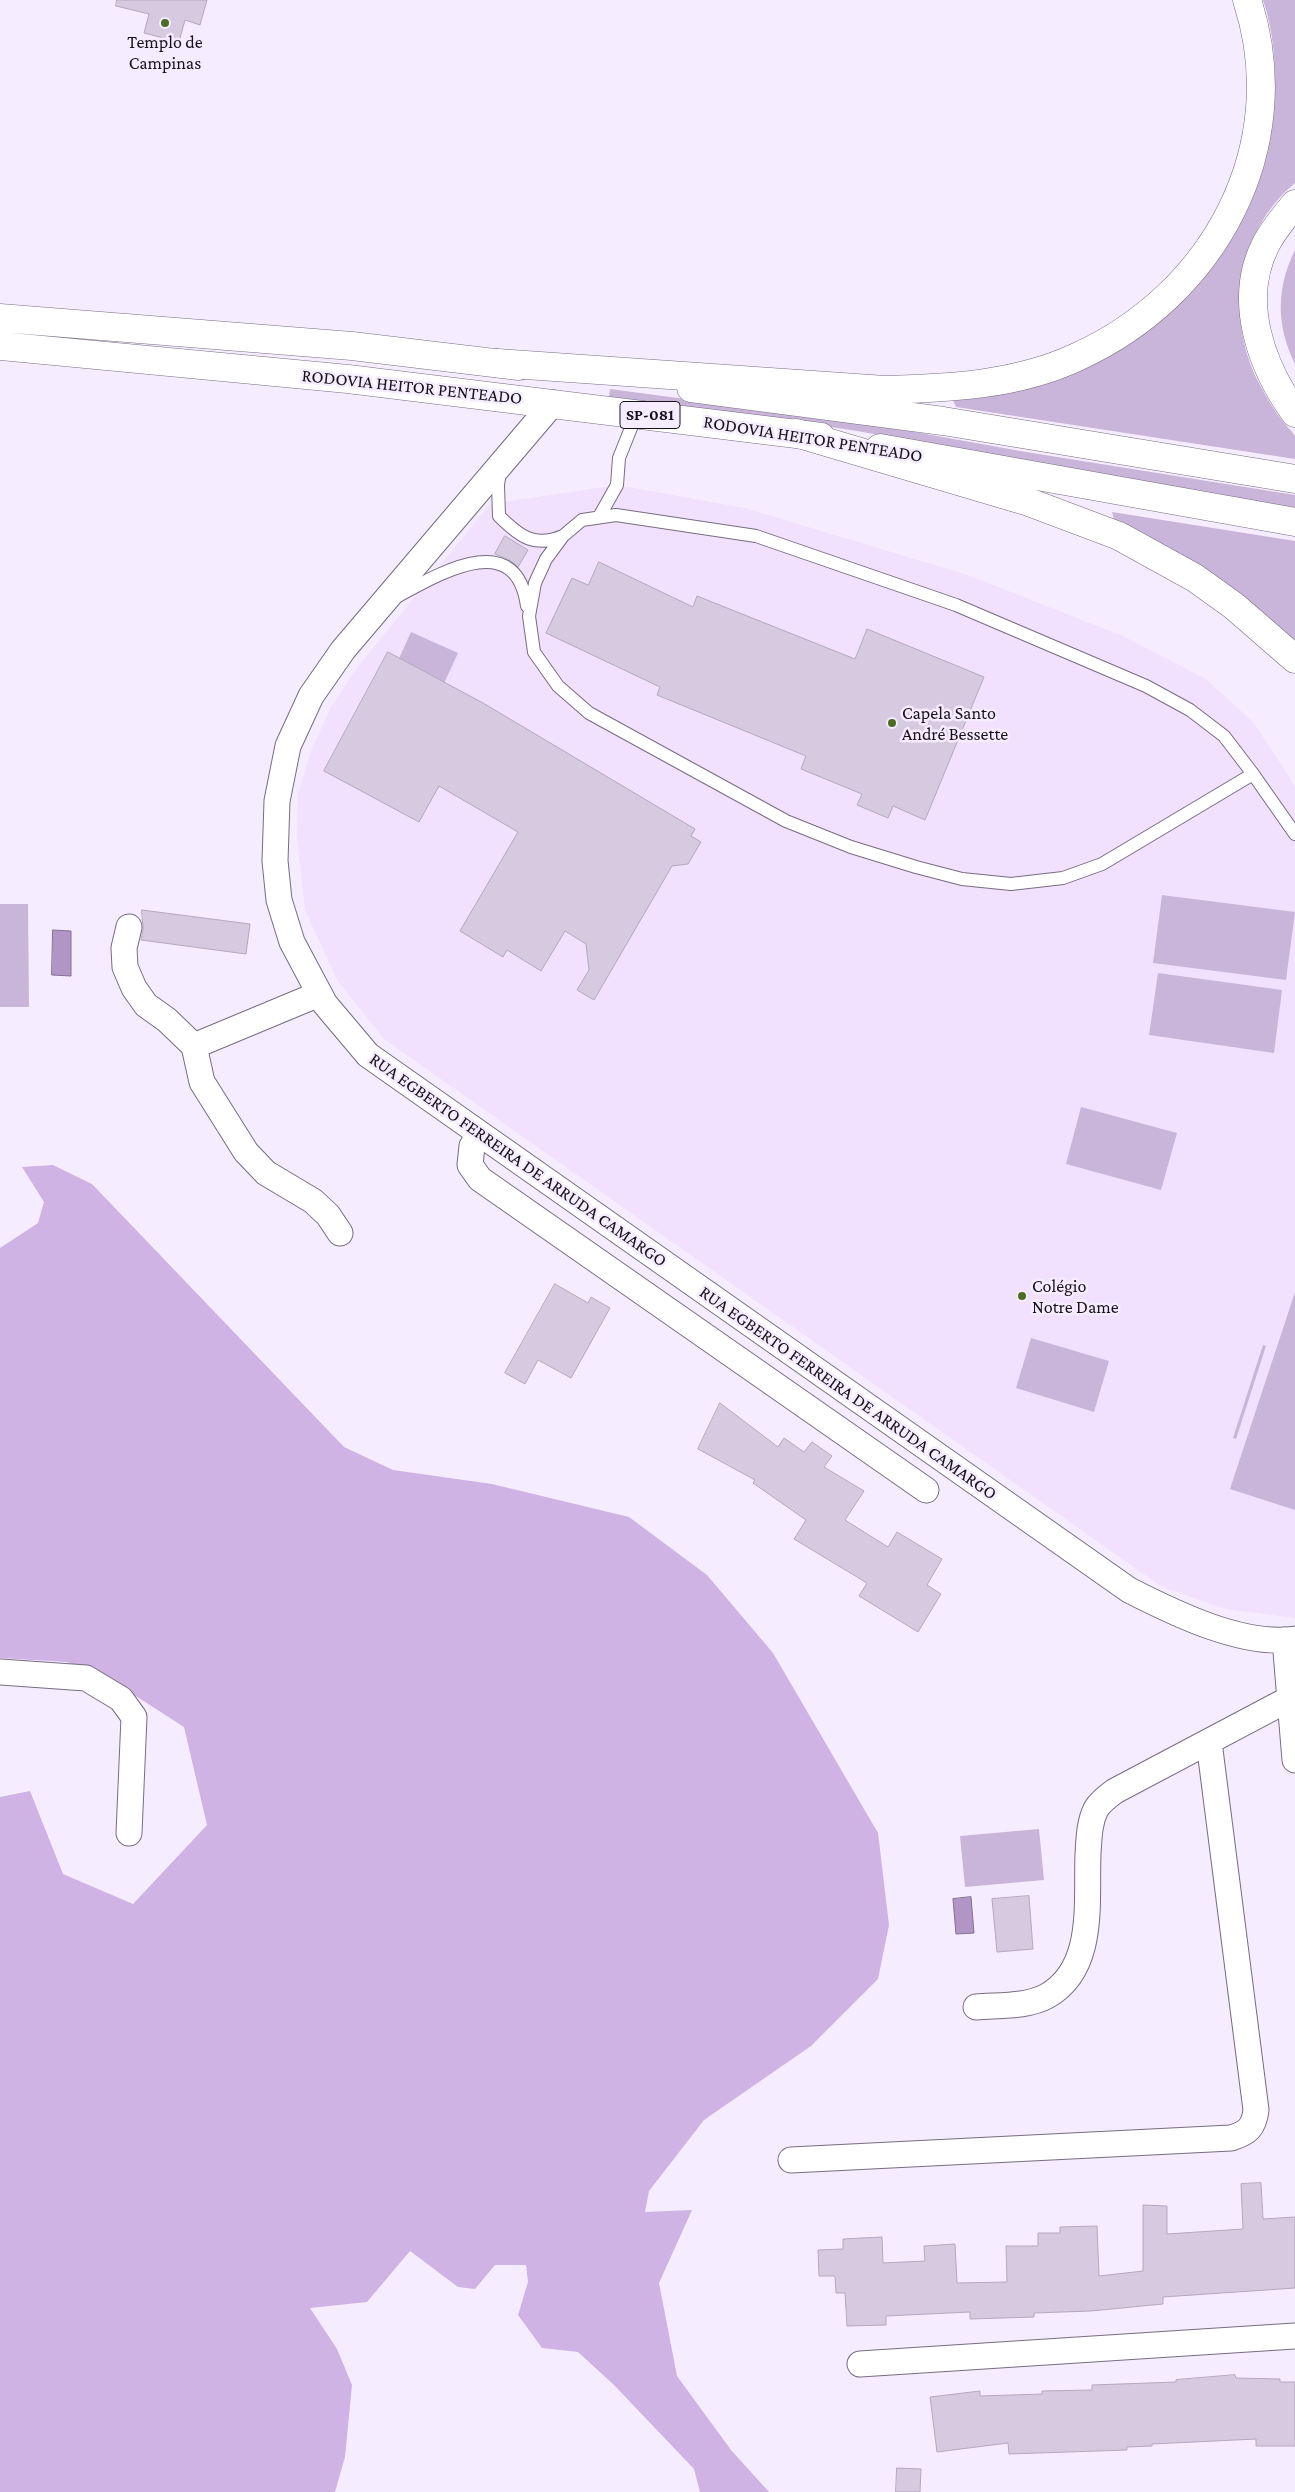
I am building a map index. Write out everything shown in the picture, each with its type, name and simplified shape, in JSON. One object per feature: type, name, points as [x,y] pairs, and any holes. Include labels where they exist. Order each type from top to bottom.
[{"type":"main road","points":[[498,363],[885,390],[946,388],[990,383],[1076,358],[1111,340],[1144,317],[1175,291],[1207,251],[1226,222],[1244,187],[1254,152],[1261,108],[1258,46],[1247,0]]},
{"type":"main road","points":[[1295,204],[1265,245],[1256,273],[1253,303],[1259,345],[1273,378],[1295,413]]},
{"type":"main road","name":"RODOVIA HEITOR PENTEADO","points":[[0,318],[352,346],[498,363],[943,421],[1295,479]]},
{"type":"main road","name":"RODOVIA HEITOR PENTEADO","points":[[0,346],[348,379],[796,433],[1295,522]]},
{"type":"main road","points":[[796,433],[1026,501],[1119,536],[1160,556],[1203,584],[1267,632],[1295,659]]},
{"type":"street","name":"RUA EGBERTO FERREIRA DE ARRUDA CAMARGO","points":[[553,403],[502,460],[343,650],[311,696],[288,746],[277,801],[275,861],[279,900],[292,942],[319,994],[325,1004],[368,1055],[1129,1590],[1186,1620],[1241,1635],[1290,1640]]},
{"type":"street","points":[[129,927],[124,948],[125,968],[134,988],[146,1005],[167,1020],[194,1046],[202,1082],[246,1152],[266,1173],[313,1200],[340,1233]]},
{"type":"street","points":[[194,1046],[319,994]]},
{"type":"street","points":[[480,1134],[472,1146],[470,1165],[480,1179],[926,1490]]},
{"type":"street","points":[[1290,1640],[1289,1699],[1295,1760]]},
{"type":"street","points":[[0,1672],[86,1678],[121,1699],[134,1717],[129,1833]]},
{"type":"street","points":[[976,2007],[1031,2002],[1047,1996],[1071,1975],[1084,1946],[1089,1835],[1096,1809],[1104,1799],[1115,1791],[1289,1699]]},
{"type":"street","points":[[791,2160],[1231,2138],[1245,2134],[1254,2123],[1256,2110],[1209,1742]]},
{"type":"street","points":[[860,2364],[1295,2336]]},
{"type":"lane","points":[[599,517],[617,485],[619,458],[637,413]]},
{"type":"lane","points":[[502,460],[498,485],[499,516],[514,531],[532,540],[549,542],[564,536]]},
{"type":"lane","points":[[529,616],[535,583],[546,559],[564,536],[582,520],[616,515],[756,536],[956,605],[1146,686],[1190,710],[1224,736],[1295,834]]},
{"type":"lane","points":[[382,604],[449,570],[473,561],[493,562],[513,572],[525,587],[534,652],[558,686],[589,713],[786,821],[851,847],[962,879],[1011,884],[1063,878],[1102,864],[1253,774]]},
{"type":"shaded area","points":[[1263,0],[1295,0],[1295,183],[1275,203],[1260,226],[1249,250],[1242,277],[1240,304],[1242,331],[1248,357],[1267,398],[1295,436],[1295,459],[956,407],[951,396],[997,392],[1212,265],[1236,229],[1248,206],[1258,183],[1271,132],[1275,77],[1270,24]]},
{"type":"shaded area","points":[[1295,250],[1295,364],[1284,335],[1281,307],[1284,279]]},
{"type":"shaded area","points":[[610,389],[859,422],[1026,452],[1295,495],[1295,509],[857,431],[609,397]]},
{"type":"shaded area","name":"Colégio Notre Dame","points":[[617,485],[745,508],[968,575],[1125,637],[1206,679],[1254,723],[1295,786],[1295,1618],[1225,1609],[1162,1587],[384,1039],[337,980],[305,910],[297,839],[298,794],[311,751],[330,709],[356,669],[490,504]]},
{"type":"shaded area","points":[[1112,512],[1295,541],[1295,644],[1253,605],[1212,573],[1115,523]]},
{"type":"shaded area","points":[[411,632],[458,653],[400,779],[354,758]]},
{"type":"shaded area","points":[[1162,895],[1295,912],[1286,980],[1153,963]]},
{"type":"shaded area","points":[[0,904],[28,904],[29,1007],[0,1007]]},
{"type":"shaded area","points":[[53,930],[71,931],[71,976],[52,975]]},
{"type":"shaded area","points":[[1158,973],[1282,990],[1274,1053],[1149,1035]]},
{"type":"shaded area","points":[[1081,1107],[1177,1133],[1161,1190],[1066,1164]]},
{"type":"shaded area","points":[[53,1165],[92,1184],[344,1447],[393,1470],[492,1484],[629,1517],[707,1575],[773,1653],[878,1833],[889,1925],[878,1979],[811,2046],[704,2120],[649,2191],[645,2212],[692,2210],[659,2283],[677,2376],[731,2450],[769,2492],[700,2492],[694,2469],[614,2385],[578,2352],[542,2348],[518,2315],[528,2282],[526,2265],[495,2265],[475,2289],[458,2287],[410,2251],[367,2302],[310,2308],[337,2349],[352,2385],[345,2457],[335,2492],[0,2492],[0,1797],[30,1791],[63,1874],[133,1904],[207,1825],[184,1727],[128,1691],[67,1662],[0,1658],[0,1248],[38,1223],[44,1202],[22,1167]]},
{"type":"shaded area","points":[[1295,1292],[1295,1510],[1230,1489]]},
{"type":"shaded area","points":[[1031,1338],[1109,1361],[1094,1412],[1016,1388]]},
{"type":"shaded area","points":[[1263,1345],[1266,1346],[1236,1439],[1233,1438]]},
{"type":"shaded area","points":[[1039,1829],[1044,1880],[965,1887],[960,1836]]},
{"type":"shaded area","points":[[971,1897],[974,1933],[956,1934],[953,1899]]},
{"type":"building","name":"Templo de Campinas","points":[[117,0],[207,0],[200,25],[185,20],[179,42],[144,33],[149,14],[116,6]]},
{"type":"building","points":[[505,536],[528,550],[518,567],[511,561],[495,554]]},
{"type":"building","points":[[599,562],[693,607],[697,596],[855,659],[867,629],[984,677],[925,820],[893,806],[888,818],[857,805],[862,794],[801,769],[806,756],[657,695],[660,687],[546,633],[572,578],[588,585]]},
{"type":"building","points":[[388,652],[483,703],[695,829],[691,836],[701,842],[688,864],[672,866],[594,1000],[577,990],[589,970],[586,944],[565,931],[541,971],[507,950],[503,957],[460,931],[518,832],[439,786],[419,822],[324,771]]},
{"type":"building","points":[[142,910],[250,924],[246,954],[141,940],[143,930]]},
{"type":"building","points":[[555,1284],[588,1303],[591,1297],[610,1308],[571,1378],[538,1360],[525,1384],[505,1373]]},
{"type":"building","points":[[720,1403],[778,1447],[784,1438],[804,1452],[812,1442],[832,1456],[824,1467],[864,1491],[845,1520],[888,1547],[897,1532],[942,1559],[927,1585],[941,1594],[918,1632],[859,1596],[867,1583],[794,1539],[806,1520],[753,1483],[755,1480],[698,1449]]},
{"type":"building","points":[[1029,1896],[1033,1949],[997,1952],[992,1899]]},
{"type":"building","points":[[1261,2183],[1263,2219],[1295,2217],[1295,2288],[1163,2297],[1163,2304],[1091,2311],[1034,2313],[1034,2317],[970,2319],[970,2312],[886,2316],[886,2325],[847,2326],[845,2293],[836,2293],[835,2276],[819,2276],[818,2250],[843,2249],[843,2239],[882,2237],[883,2263],[925,2261],[924,2246],[955,2244],[957,2283],[1007,2282],[1006,2246],[1038,2246],[1038,2233],[1060,2233],[1060,2227],[1097,2226],[1099,2276],[1143,2271],[1143,2205],[1167,2206],[1167,2234],[1243,2229],[1241,2184]]},
{"type":"building","points":[[1235,2375],[1236,2378],[1280,2379],[1280,2382],[1295,2382],[1295,2446],[1256,2446],[1256,2439],[1152,2444],[1152,2446],[1127,2447],[1127,2450],[1009,2454],[1008,2443],[937,2452],[930,2397],[980,2391],[980,2396],[1042,2394],[1042,2391],[1092,2390],[1092,2385],[1176,2382],[1176,2380]]},
{"type":"building","points":[[897,2468],[921,2469],[920,2492],[896,2492]]},
{"type":"place","name":"Templo de Campinas","points":[[165,23]]},
{"type":"place","name":"Capela Santo André Bessette","points":[[892,723]]},
{"type":"place","name":"Colégio Notre Dame","points":[[1022,1296]]}]
